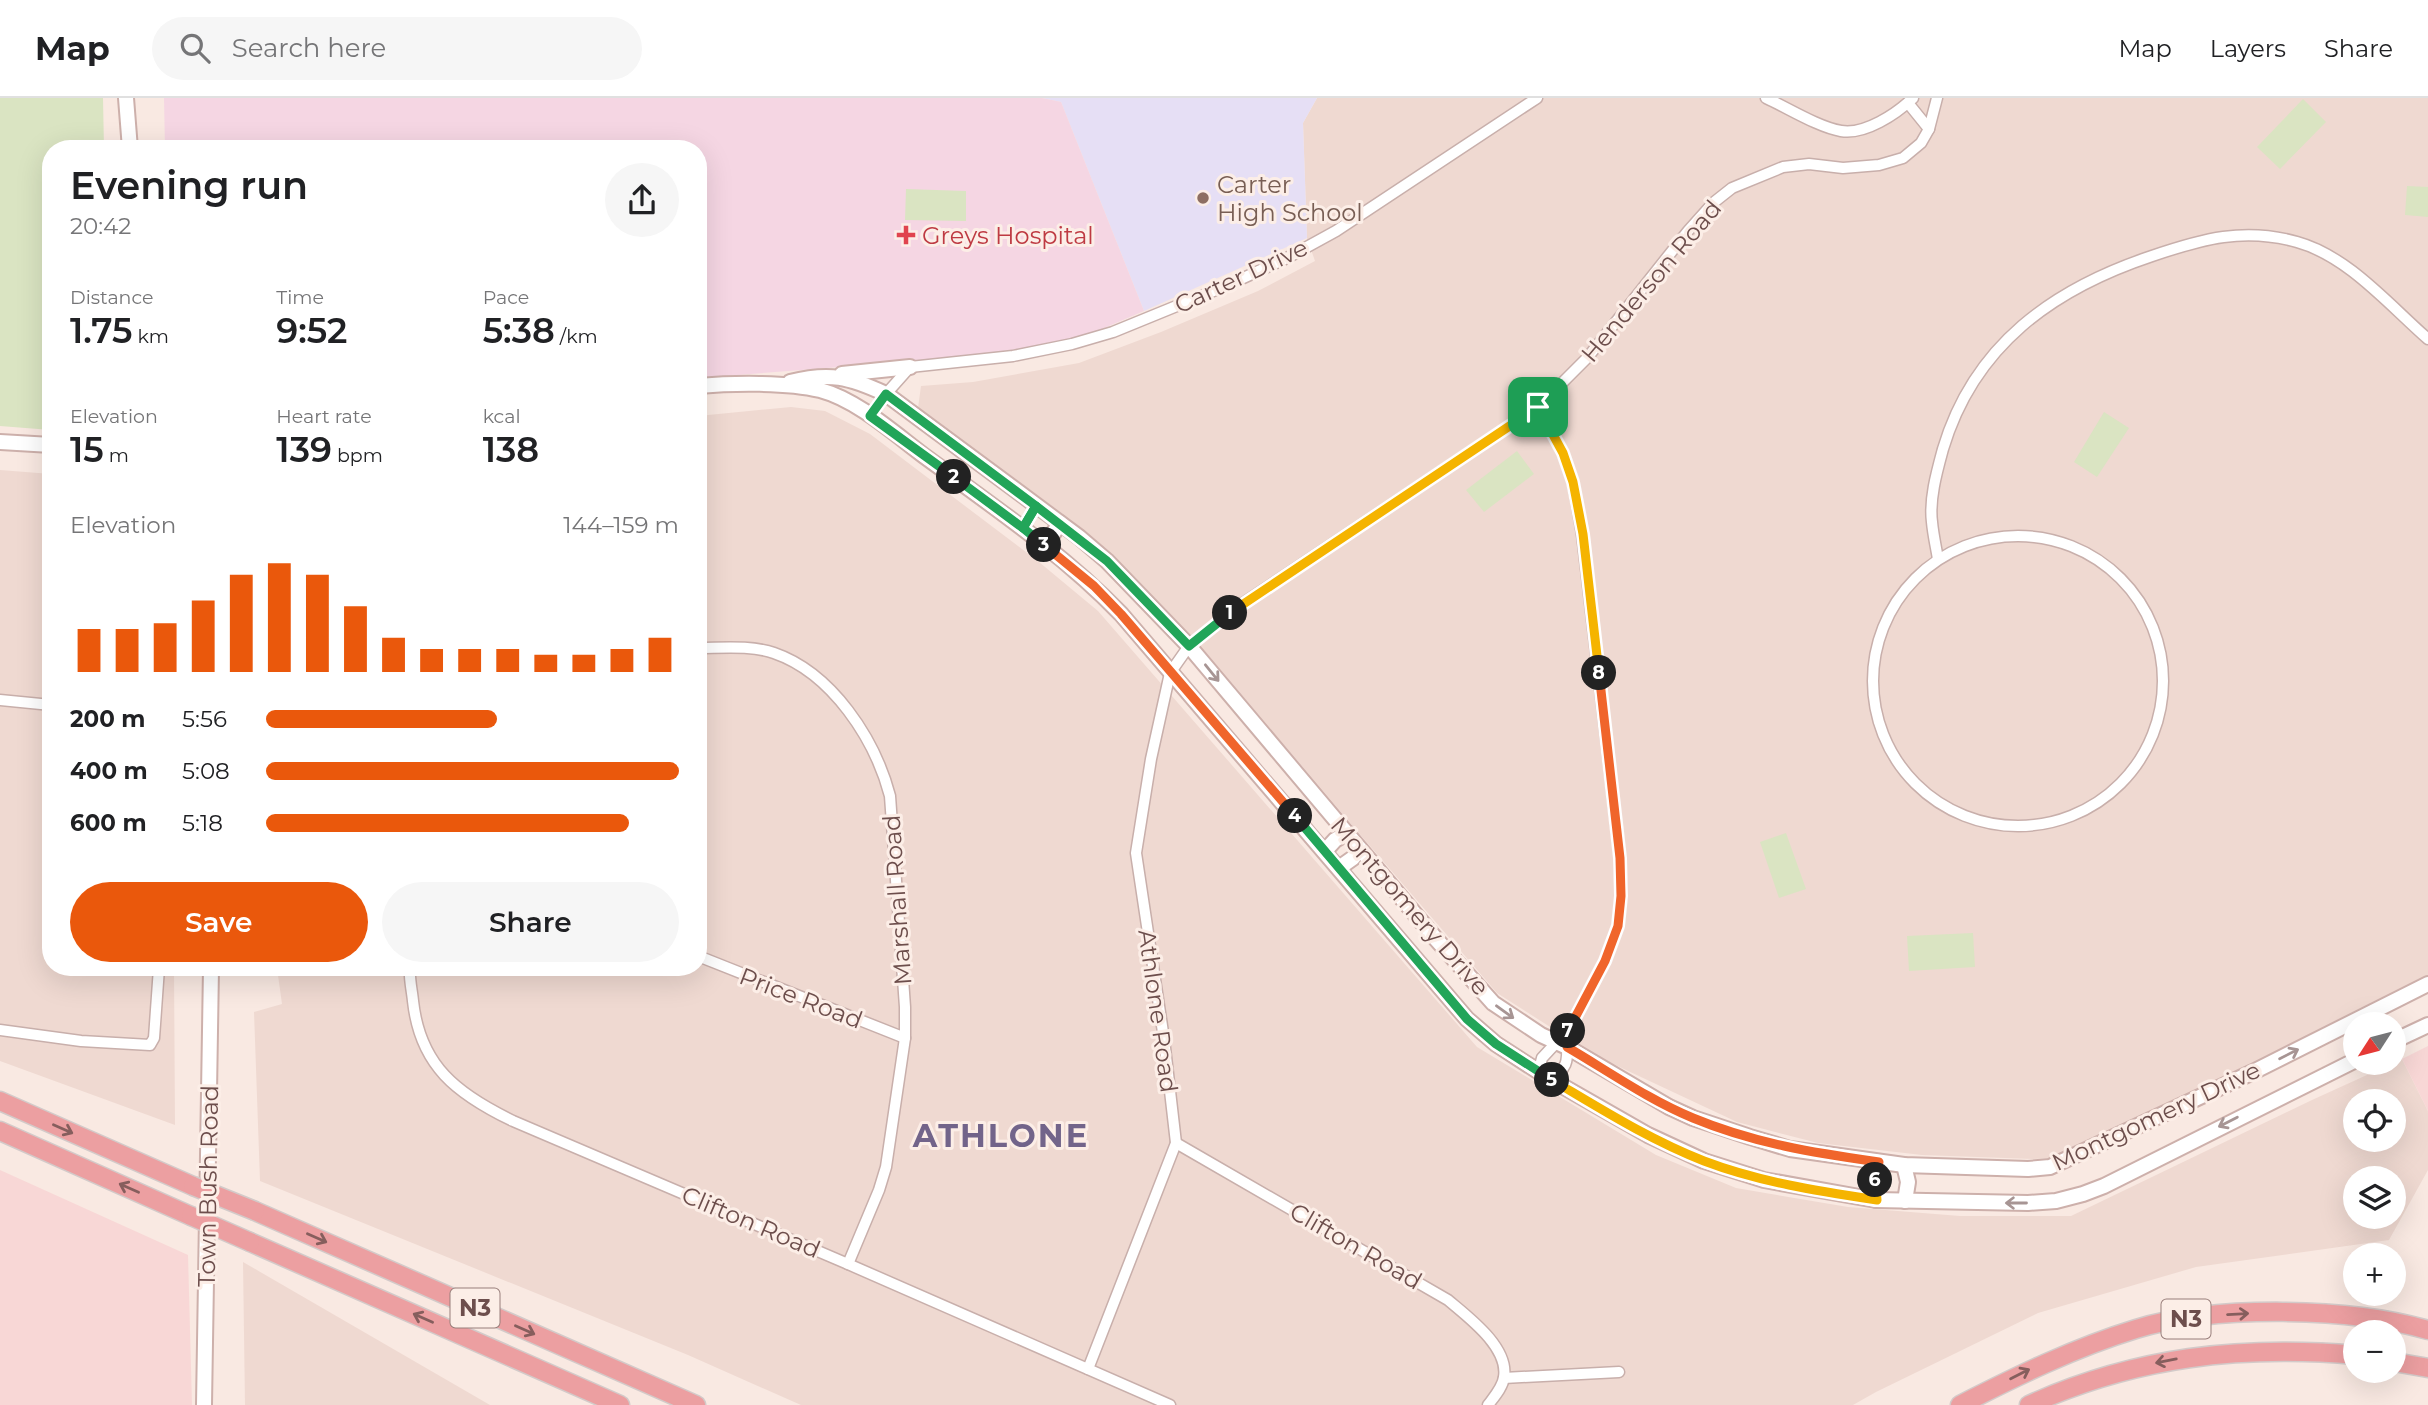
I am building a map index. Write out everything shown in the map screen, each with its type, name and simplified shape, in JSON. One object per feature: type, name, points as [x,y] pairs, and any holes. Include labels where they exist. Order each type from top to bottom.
[{"type":"highway","name":"N3","points":[[0,1101],[696,1405]]},
{"type":"highway","name":"N3","points":[[0,1131],[620,1405]]},
{"type":"highway","name":"N3","points":[[1960,1405],[2037,1366],[2089,1344],[2139,1328],[2200,1317],[2312,1314],[2365,1318],[2428,1331]]},
{"type":"highway","name":"N3","points":[[2029,1405],[2082,1382],[2134,1367],[2195,1356],[2250,1351],[2343,1354]]},
{"type":"highway","points":[[2406,1364],[2428,1368]]},
{"type":"street","points":[[126,98],[129,140]]},
{"type":"street","name":"Carter Drive","points":[[910,367],[1013,356],[1072,344],[1113,332],[1228,285],[1287,258],[1336,231],[1538,98]]},
{"type":"street","points":[[1766,98],[1827,127],[1846,131],[1875,123],[1910,100],[1929,129]]},
{"type":"street","name":"Henderson Road","points":[[1189,646],[1236,608],[1538,407],[1588,357],[1688,231],[1713,203],[1732,188],[1783,167],[1809,164],[1843,168],[1892,162],[1903,158],[1914,150],[1929,129],[1937,98]]},
{"type":"street","points":[[1938,559],[1931,520],[1937,471],[1950,427],[1970,388],[2008,337],[2037,312],[2076,286],[2130,263],[2208,239],[2239,234],[2272,236],[2300,243],[2329,255],[2360,278],[2428,339]]},
{"type":"street","points":[[834,375],[910,367]]},
{"type":"street","points":[[870,416],[910,367]]},
{"type":"street","name":"Montgomery Drive","points":[[779,385],[834,375],[860,382],[886,394],[1060,523],[1107,561],[1189,646],[1477,988],[1514,1018],[1693,1118],[1790,1149],[1879,1162],[2028,1170],[2050,1167],[2230,1084],[2427,985]]},
{"type":"street","name":"Montgomery Drive","points":[[707,386],[779,385],[831,394],[870,416],[1023,528],[1094,586],[1467,1019],[1496,1044],[1546,1076],[1648,1135],[1704,1161],[1764,1180],[1877,1200],[2028,1203],[2056,1201],[2104,1186],[2343,1066]]},
{"type":"street","points":[[1538,407],[1563,453],[1573,482],[1583,534],[1620,858],[1621,896],[1618,926],[1605,961],[1568,1030],[1563,1045],[1542,1058],[1540,1066],[1546,1076],[1566,1067],[1569,1059],[1563,1045]]},
{"type":"street","points":[[0,442],[42,444]]},
{"type":"street","points":[[1023,528],[1036,506]]},
{"type":"street","points":[[1045,546],[1060,523]]},
{"type":"street","points":[[1996,537],[2057,539],[2088,553],[2114,570],[2133,589],[2149,614],[2160,647],[2163,672],[2157,716],[2144,750],[2127,776],[2109,795],[2057,822],[2029,828],[1997,827],[1965,818],[1932,798],[1901,768],[1886,747],[1876,723],[1872,688],[1874,658],[1896,602],[1915,578],[1938,559],[1975,541],[1996,537]]},
{"type":"street","name":"Athlone Road","points":[[1088,1369],[1176,1143],[1164,1039],[1136,853],[1151,759],[1170,673],[1189,646]]},
{"type":"street","name":"Marshall Road","points":[[707,648],[732,647],[772,652],[801,665],[846,709],[868,740],[883,769],[890,796],[905,1038],[886,1167],[848,1264]]},
{"type":"street","points":[[0,700],[42,704]]},
{"type":"street","points":[[1325,851],[1335,840],[1347,833]]},
{"type":"street","points":[[1339,868],[1360,849]]},
{"type":"street","name":"Price Road","points":[[707,960],[905,1038]]},
{"type":"street","points":[[0,1030],[81,1041],[150,1045],[154,1038],[158,976]]},
{"type":"street","name":"Town Bush Road","points":[[204,1405],[211,976]]},
{"type":"street","name":"Clifton Road","points":[[411,976],[415,1019],[423,1047],[440,1071],[476,1103],[1170,1405]]},
{"type":"street","points":[[2406,1035],[2428,1025]]},
{"type":"street","name":"Clifton Road","points":[[1176,1143],[1448,1300],[1477,1325],[1497,1348],[1504,1365],[1504,1378]]},
{"type":"street","points":[[1877,1200],[1874,1184],[1879,1162]]},
{"type":"street","points":[[1904,1165],[1908,1182],[1905,1201]]},
{"type":"street","points":[[1488,1405],[1504,1378],[1619,1372]]},
{"type":"shaded area","name":"Greys Hospital","points":[[164,98],[1042,98],[1061,102],[1144,311],[1083,337],[1010,352],[707,377],[707,140],[165,140]]},
{"type":"shaded area","name":"Carter High School","points":[[1042,98],[1317,98],[1303,123],[1307,238],[1144,311],[1061,102]]},
{"type":"shaded area","points":[[1317,98],[2428,98],[2428,976],[2356,1012],[2343,1012],[2343,1019],[2054,1158],[2033,1159],[1922,1155],[1818,1143],[1737,1122],[1594,1055],[1497,993],[1209,656],[1122,565],[1071,520],[918,408],[921,386],[973,382],[1079,363],[1258,291],[1315,261],[1307,238],[1303,123]]},
{"type":"shaded area","points":[[791,407],[825,411],[870,434],[1039,562],[1098,611],[1477,1047],[1656,1155],[1736,1188],[1848,1207],[1960,1216],[2071,1216],[2367,1075],[2406,1075],[2406,1067],[2428,1111],[2428,1170],[2406,1209],[2406,1166],[2343,1166],[2343,1229],[2395,1229],[2389,1240],[2343,1243],[2343,1246],[2196,1267],[2038,1313],[1853,1405],[801,1405],[688,1355],[260,1181],[254,1012],[282,1004],[278,976],[707,976],[707,415]]},
{"type":"shaded area","points":[[0,470],[42,473],[42,976],[174,976],[175,1125],[0,1061]]},
{"type":"shaded area","points":[[2428,1046],[2428,1111],[2406,1067],[2406,1057]]},
{"type":"shaded area","points":[[0,1170],[188,1255],[192,1405],[0,1405]]},
{"type":"shaded area","points":[[243,1262],[490,1405],[245,1405]]},
{"type":"green space","points":[[0,98],[103,98],[104,140],[42,140],[42,429],[0,426]]},
{"type":"green space","points":[[2303,99],[2326,122],[2280,169],[2257,147]]},
{"type":"green space","points":[[2407,186],[2428,187],[2428,217],[2405,215]]},
{"type":"green space","points":[[906,189],[966,191],[966,221],[905,220]]},
{"type":"green space","points":[[2104,412],[2129,428],[2097,477],[2074,462]]},
{"type":"green space","points":[[1517,451],[1534,474],[1484,512],[1466,490]]},
{"type":"green space","points":[[1786,833],[1806,889],[1779,898],[1760,842]]},
{"type":"green space","points":[[1973,933],[1975,967],[1909,971],[1907,936]]},
{"type":"place","name":"Carter High School","points":[[1203,198]]},
{"type":"place","name":"Greys Hospital","points":[[906,235]]},
{"type":"district","name":"ATHLONE","points":[[1001,1135]]},
{"type":"route","points":[[1538,407],[1236,608],[1189,646],[1107,561],[1060,523],[1036,506],[1023,528],[870,416],[886,394],[1036,506],[1023,528],[1094,586],[1121,614],[1467,1019],[1496,1044],[1550,1079],[1648,1135],[1704,1161],[1764,1180],[1877,1200],[1874,1184],[1879,1162],[1790,1149],[1693,1118],[1669,1107],[1567,1047],[1568,1030],[1605,961],[1618,926],[1621,896],[1620,858],[1583,534],[1573,482],[1563,453],[1538,407]]}]
